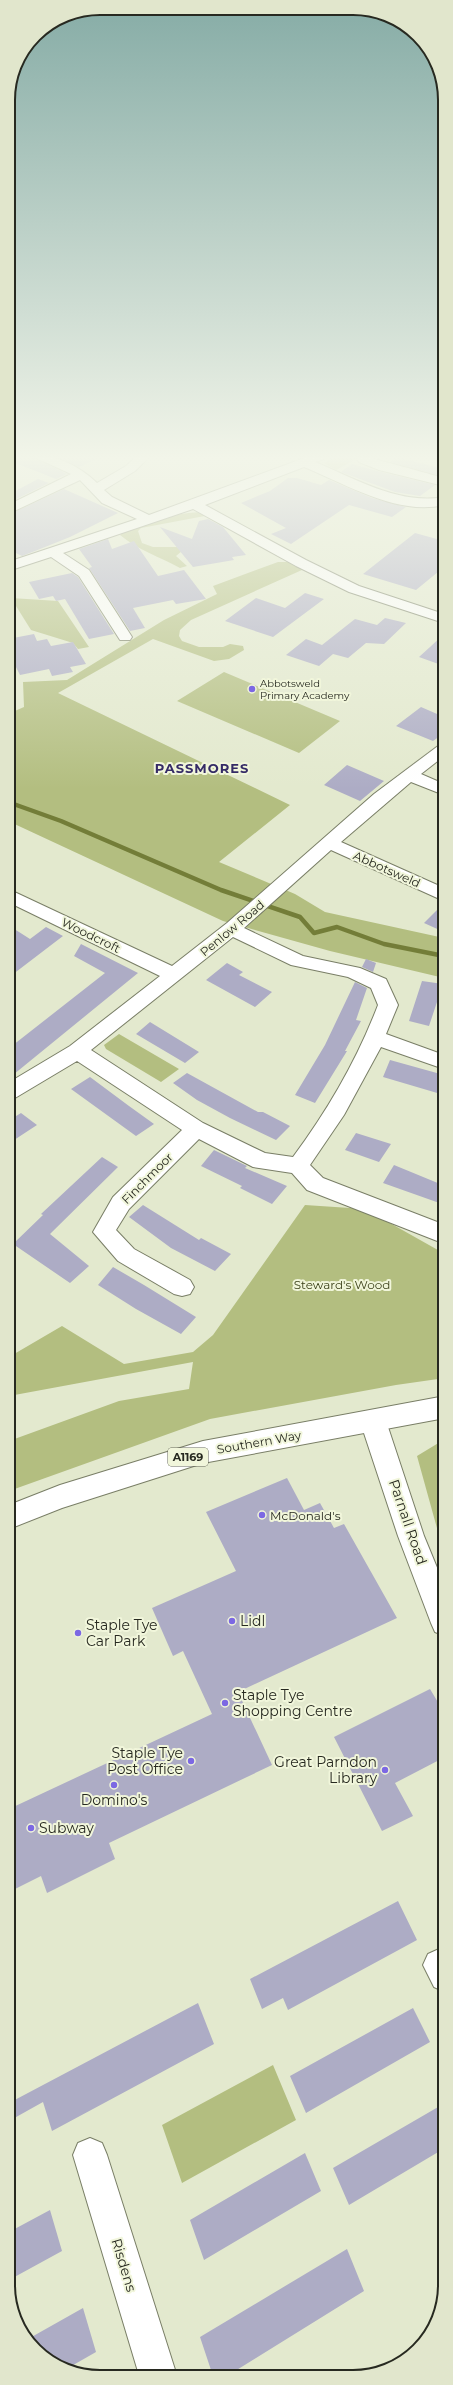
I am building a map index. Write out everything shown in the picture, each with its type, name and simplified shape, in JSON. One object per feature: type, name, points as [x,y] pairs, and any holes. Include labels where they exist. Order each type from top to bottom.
[{"type":"street","points":[[74,567],[84,574],[125,638]]},
{"type":"street","points":[[310,567],[354,589],[438,617]]},
{"type":"street","name":"Penlow Road","points":[[15,1088],[77,1051],[174,975],[232,929],[409,775],[438,753]]},
{"type":"street","points":[[409,775],[438,787]]},
{"type":"street","name":"Abbotsweld","points":[[330,843],[438,892]]},
{"type":"street","name":"Woodcroft","points":[[15,898],[174,975]]},
{"type":"street","points":[[232,929],[298,961],[353,972],[379,984],[388,1005],[376,1038],[317,1140],[298,1166]]},
{"type":"street","points":[[376,1038],[438,1060]]},
{"type":"street","points":[[77,1051],[196,1129],[261,1161],[298,1166],[315,1184],[438,1233]]},
{"type":"street","name":"Finchmoor","points":[[182,1287],[126,1255],[104,1232],[121,1203],[196,1129]]},
{"type":"street","name":"Southern Way","points":[[15,1514],[203,1452],[438,1408]]},
{"type":"street","name":"Parnall Road","points":[[373,1421],[411,1536],[438,1604]]},
{"type":"street","name":"Risdens","points":[[90,2155],[156,2370]]},
{"type":"green space","points":[[264,567],[298,567],[302,570],[191,620],[180,630],[179,636],[182,641],[199,647],[223,647],[230,644],[243,646],[244,650],[229,659],[214,661],[153,639],[58,693],[290,805],[219,862],[295,894],[325,912],[438,937],[438,977],[330,951],[223,921],[15,824],[15,711],[24,707],[23,682],[67,680],[164,620],[217,594],[213,586]]},
{"type":"green space","points":[[15,598],[58,601],[89,647],[78,649],[73,643],[31,630],[15,604]]},
{"type":"green space","points":[[224,672],[340,721],[299,753],[177,701]]},
{"type":"green space","points":[[119,1034],[179,1069],[161,1082],[106,1049],[104,1045]]},
{"type":"green space","name":"Steward's Wood","points":[[305,1205],[365,1209],[438,1250],[438,1379],[396,1385],[210,1419],[15,1489],[15,1439],[119,1401],[189,1389],[193,1362],[15,1395],[15,1353],[62,1326],[124,1364],[193,1352],[213,1335]]},
{"type":"green space","points":[[438,1443],[438,1532],[417,1456]]},
{"type":"green space","points":[[273,2065],[296,2120],[182,2183],[162,2125]]},
{"type":"building","points":[[152,567],[158,576],[184,570],[206,599],[176,604],[173,600],[133,608],[145,628],[130,631],[89,568]]},
{"type":"building","points":[[371,567],[438,567],[438,572],[416,590],[363,574]]},
{"type":"building","points":[[72,573],[78,577],[114,634],[89,639],[65,599],[56,601],[53,596],[39,599],[29,582]]},
{"type":"building","points":[[305,593],[324,599],[273,637],[225,621],[256,598],[285,608]]},
{"type":"building","points":[[385,618],[406,623],[384,644],[366,643],[348,658],[333,654],[319,666],[286,655],[306,639],[322,645],[355,619],[377,625]]},
{"type":"building","points":[[34,634],[37,641],[47,639],[51,646],[73,642],[86,664],[70,667],[73,672],[52,676],[49,669],[20,675],[15,665],[15,638]]},
{"type":"building","points":[[438,640],[438,664],[419,657]]},
{"type":"building","points":[[421,707],[438,714],[438,737],[433,741],[396,726]]},
{"type":"building","points":[[347,765],[384,781],[360,801],[324,785]]},
{"type":"building","points":[[438,909],[438,929],[424,923]]},
{"type":"building","points":[[46,927],[63,936],[15,973],[15,929],[30,939]]},
{"type":"building","points":[[81,944],[138,973],[15,1073],[15,1044],[105,973],[74,956]]},
{"type":"building","points":[[366,959],[376,963],[373,972],[362,967]]},
{"type":"building","points":[[227,963],[243,972],[239,975],[272,992],[255,1007],[206,980]]},
{"type":"building","points":[[422,981],[438,983],[438,999],[429,1026],[409,1021]]},
{"type":"building","points":[[355,982],[367,988],[356,1020],[361,1021],[345,1051],[347,1051],[315,1103],[295,1095],[325,1045]]},
{"type":"building","points":[[150,1022],[199,1052],[185,1063],[136,1034]]},
{"type":"building","points":[[390,1060],[438,1073],[438,1093],[383,1077]]},
{"type":"building","points":[[187,1073],[258,1112],[263,1112],[290,1126],[276,1140],[230,1118],[197,1100],[173,1083]]},
{"type":"building","points":[[90,1077],[154,1124],[136,1136],[71,1089]]},
{"type":"building","points":[[21,1113],[37,1125],[15,1139],[15,1117]]},
{"type":"building","points":[[356,1133],[391,1144],[379,1162],[345,1150]]},
{"type":"building","points":[[214,1150],[247,1166],[245,1168],[287,1186],[272,1204],[240,1188],[242,1186],[201,1166]]},
{"type":"building","points":[[102,1157],[118,1167],[50,1234],[89,1266],[70,1283],[15,1245],[15,1242],[43,1215],[41,1214]]},
{"type":"building","points":[[394,1165],[438,1183],[438,1203],[383,1183]]},
{"type":"building","points":[[143,1205],[199,1240],[201,1238],[231,1254],[215,1271],[171,1248],[129,1217]]},
{"type":"building","points":[[113,1267],[196,1317],[181,1334],[136,1309],[98,1285]]},
{"type":"building","name":"Staple Tye Shopping Centre","points":[[287,1478],[304,1510],[320,1503],[334,1528],[344,1524],[397,1618],[238,1692],[272,1765],[109,1843],[115,1859],[47,1893],[41,1876],[15,1889],[15,1806],[212,1714],[183,1651],[173,1656],[152,1608],[236,1571],[206,1512]]},
{"type":"building","name":"Great Parndon Library","points":[[430,1689],[438,1702],[438,1761],[395,1783],[413,1816],[382,1831],[334,1737]]},
{"type":"building","points":[[398,1901],[417,1940],[288,2010],[283,1998],[262,2009],[250,1979]]},
{"type":"building","points":[[198,2003],[214,2044],[52,2131],[43,2102],[15,2118],[15,2100]]},
{"type":"building","points":[[413,2008],[430,2042],[306,2113],[290,2076]]},
{"type":"building","points":[[438,2107],[438,2152],[349,2205],[333,2168]]},
{"type":"building","points":[[305,2153],[321,2191],[204,2260],[190,2220]]},
{"type":"building","points":[[50,2210],[62,2251],[15,2277],[15,2229]]},
{"type":"building","points":[[347,2249],[364,2291],[237,2370],[211,2370],[200,2337]]},
{"type":"building","points":[[83,2308],[96,2352],[72,2365],[57,2359],[48,2353],[32,2337]]},
{"type":"waterway","points":[[15,805],[61,821],[221,890],[300,917],[314,933],[337,927],[384,944],[438,955]]},
{"type":"place","name":"Abbotsweld Primary Academy","points":[[252,689]]},
{"type":"place","name":"McDonald's","points":[[262,1515]]},
{"type":"place","name":"Lidl","points":[[232,1621]]},
{"type":"place","name":"Staple Tye Car Park","points":[[78,1633]]},
{"type":"place","name":"Staple Tye Shopping Centre","points":[[225,1703]]},
{"type":"place","name":"Staple Tye Post Office","points":[[191,1761]]},
{"type":"place","name":"Great Parndon Library","points":[[385,1770]]},
{"type":"place","name":"Domino's","points":[[114,1785]]},
{"type":"place","name":"Subway","points":[[31,1828]]},
{"type":"district","name":"PASSMORES","points":[[202,768]]}]
